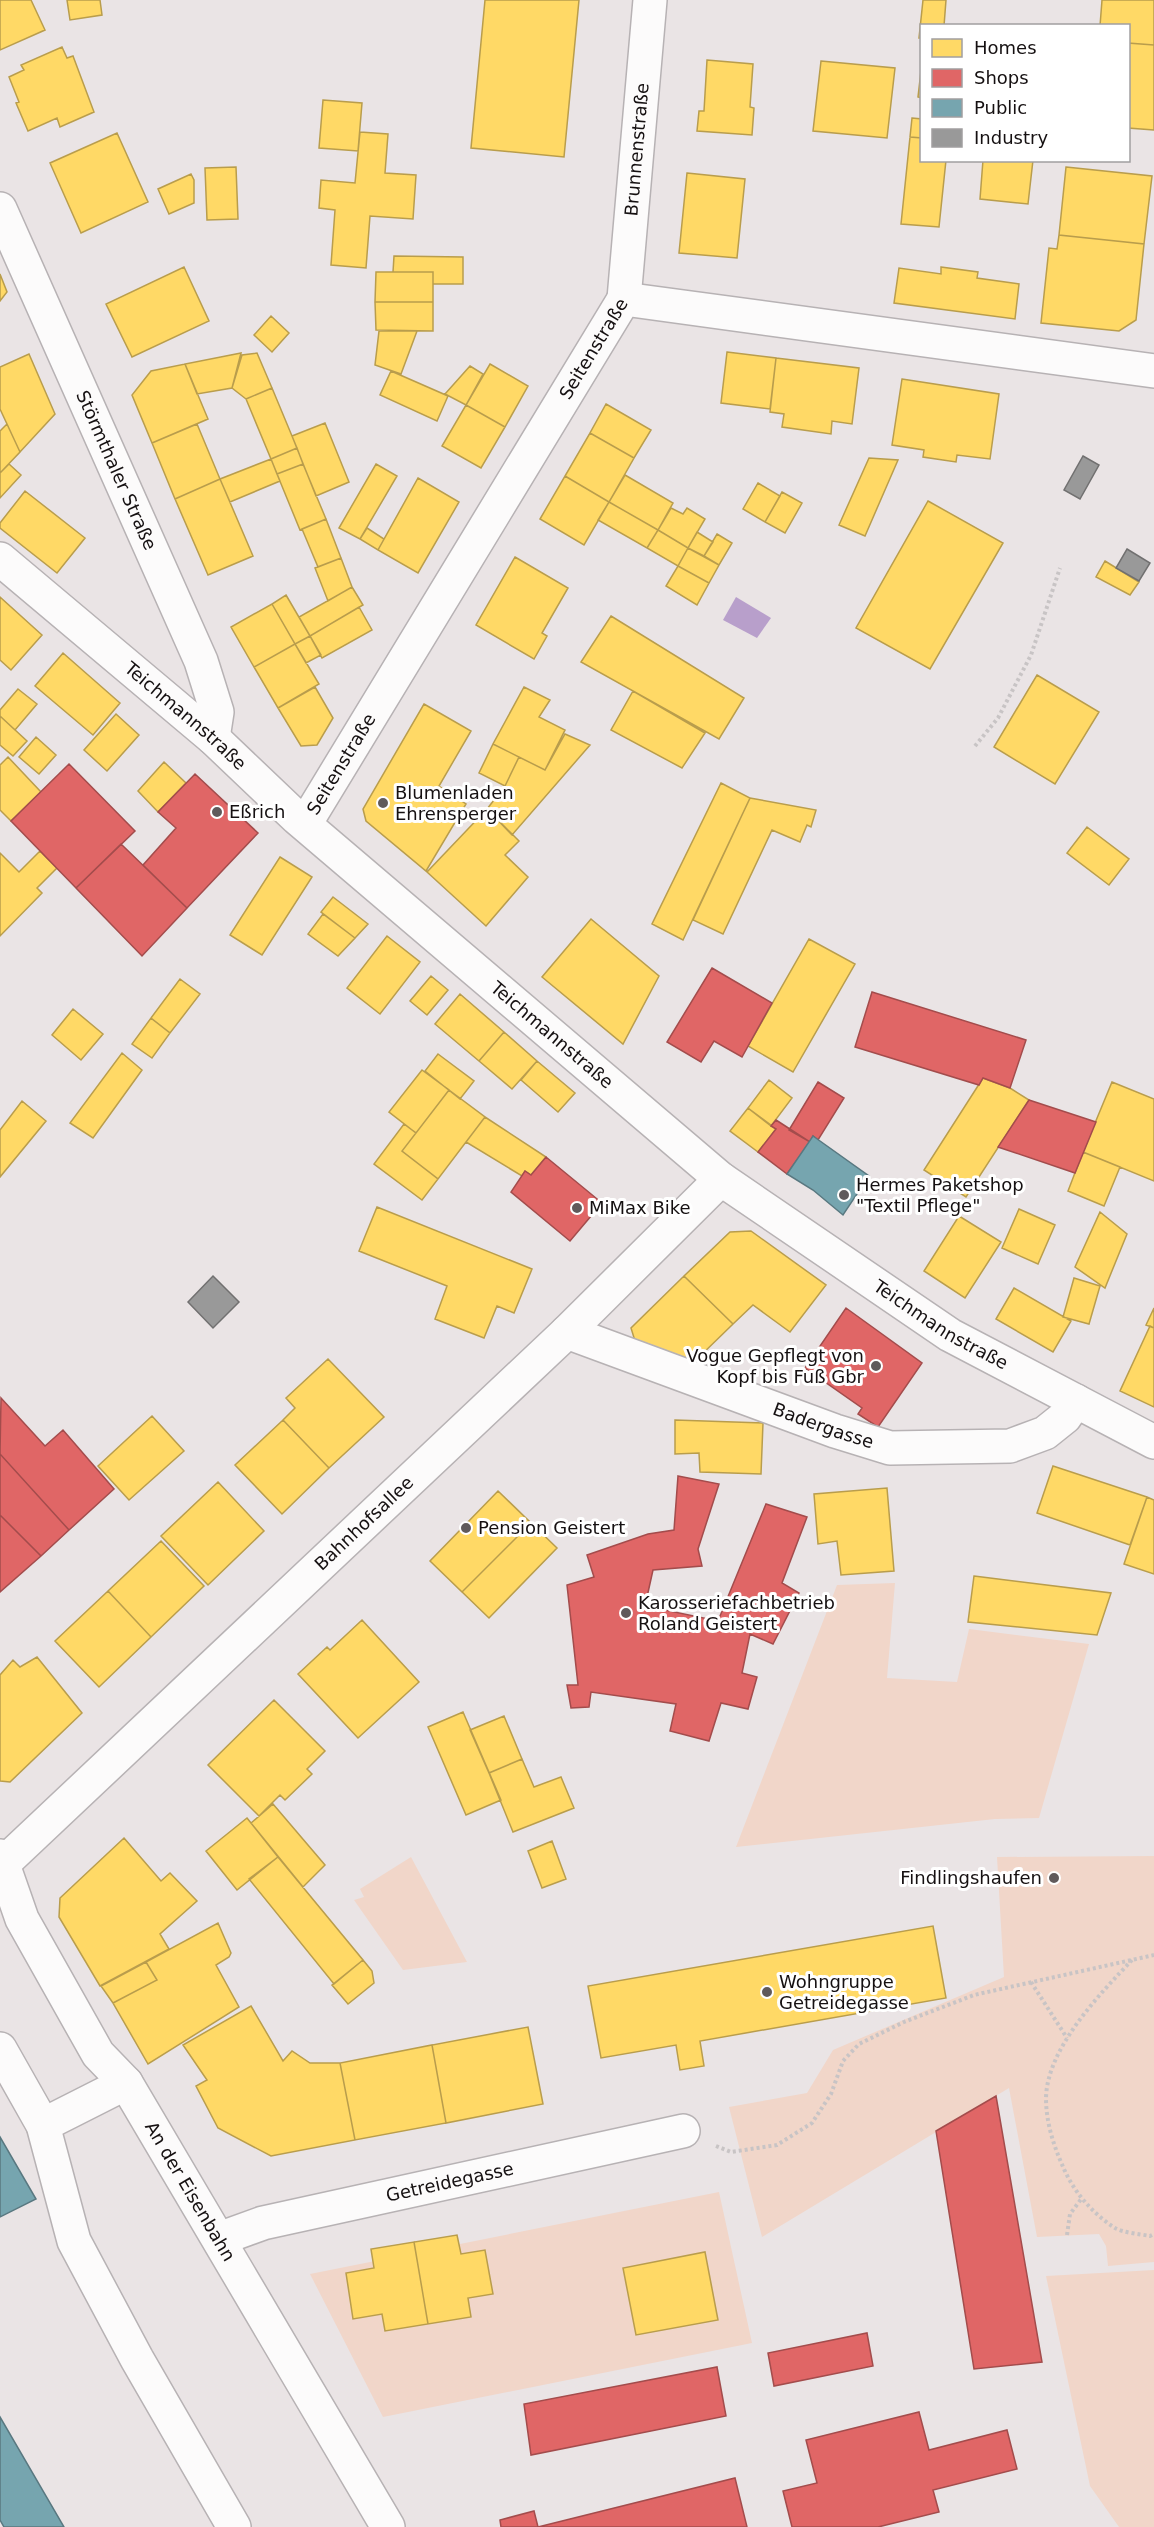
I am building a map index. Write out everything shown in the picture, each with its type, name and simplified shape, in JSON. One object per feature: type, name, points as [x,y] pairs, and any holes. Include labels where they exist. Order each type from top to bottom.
[{"type":"street","name":"Brunnenstraße","points":[[624,299],[650,0]]},
{"type":"street","name":"Störmthaler Straße","points":[[0,209],[201,661],[217,712],[213,738]]},
{"type":"street","name":"Seitenstraße","points":[[305,824],[624,299],[1154,370]]},
{"type":"street","name":"Teichmannstraße","points":[[0,559],[213,738],[305,824],[721,1179],[950,1335],[1154,1442]]},
{"type":"street","name":"Bahnhofsallee","points":[[2,1859],[567,1332],[721,1179]]},
{"type":"street","name":"Badergasse","points":[[567,1332],[835,1431],[890,1448],[1010,1446],[1045,1433],[1065,1417],[1076,1401]]},
{"type":"street","name":"An der Eisenbahn","points":[[2,1859],[22,1919],[99,2054],[126,2083],[388,2527]]},
{"type":"street","points":[[0,2049],[43,2125],[74,2241],[137,2359],[234,2527]]},
{"type":"street","points":[[43,2125],[126,2083]]},
{"type":"street","name":"Getreidegasse","points":[[219,2239],[263,2223],[683,2131]]},
{"type":"path","points":[[975,746],[998,718],[1032,655],[1060,568]]},
{"type":"path","points":[[683,2131],[731,2152],[777,2145],[812,2122],[831,2094],[843,2061],[859,2044],[904,2022],[974,1995],[1154,1955]]},
{"type":"path","points":[[1133,1960],[1090,2004],[1067,2038],[1053,2069],[1046,2097],[1056,2151],[1070,2183],[1082,2198],[1116,2229],[1150,2236],[1154,2234]]},
{"type":"path","points":[[1031,1982],[1067,2038]]},
{"type":"path","points":[[1067,2235],[1070,2214],[1082,2198]]},
{"type":"shaded area","points":[[736,597],[771,618],[757,638],[723,620]]},
{"type":"shaded area","points":[[895,1583],[887,1678],[957,1682],[969,1629],[1089,1644],[1039,1818],[995,1819],[736,1847],[837,1585]]},
{"type":"shaded area","points":[[1154,1856],[1154,2262],[1108,2266],[1106,2246],[1099,2234],[1037,2237],[1009,2088],[762,2237],[729,2107],[807,2093],[833,2050],[1004,1977],[997,1857]]},
{"type":"shaded area","points":[[411,1857],[467,1962],[403,1970],[354,1900],[364,1897],[360,1889]]},
{"type":"shaded area","points":[[719,2192],[752,2343],[383,2417],[310,2274]]},
{"type":"shaded area","points":[[1154,2270],[1154,2527],[1119,2527],[1090,2486],[1046,2276]]},
{"type":"building: Homes","points":[[0,0],[31,0],[45,30],[0,50]]},
{"type":"building: Homes","points":[[67,0],[100,0],[102,15],[70,20]]},
{"type":"building: Homes","points":[[485,0],[579,0],[564,157],[471,148]]},
{"type":"building: Homes","points":[[923,0],[946,0],[944,24],[920,24]]},
{"type":"building: Homes","points":[[1102,0],[1154,0],[1154,45],[1130,43],[1130,24],[1100,24]]},
{"type":"building: Homes","points":[[1130,43],[1154,45],[1154,130],[1130,128]]},
{"type":"building: Homes","points":[[62,47],[67,58],[73,56],[94,112],[60,127],[57,118],[28,131],[16,103],[19,102],[9,77],[24,70],[21,65]]},
{"type":"building: Homes","points":[[707,60],[753,64],[750,107],[754,108],[752,135],[697,131],[699,111],[704,111]]},
{"type":"building: Homes","points":[[821,61],[895,68],[887,138],[813,131]]},
{"type":"building: Homes","points":[[323,100],[362,103],[358,151],[319,148]]},
{"type":"building: Homes","points":[[912,118],[920,119],[920,138],[910,137]]},
{"type":"building: Homes","points":[[360,132],[388,134],[385,173],[416,175],[413,219],[370,216],[366,268],[331,265],[335,210],[319,208],[321,180],[355,183]]},
{"type":"building: Homes","points":[[117,133],[148,202],[81,233],[50,163]]},
{"type":"building: Homes","points":[[910,137],[920,138],[920,162],[946,162],[939,227],[901,224]]},
{"type":"building: Homes","points":[[983,162],[1033,162],[1028,204],[980,199]]},
{"type":"building: Homes","points":[[983,162],[1033,162],[1028,204],[980,199]]},
{"type":"building: Homes","points":[[236,167],[238,219],[207,220],[205,168]]},
{"type":"building: Homes","points":[[1066,167],[1152,176],[1144,244],[1059,235]]},
{"type":"building: Homes","points":[[687,173],[745,179],[737,258],[679,253]]},
{"type":"building: Homes","points":[[191,174],[194,180],[194,203],[169,214],[158,189]]},
{"type":"building: Homes","points":[[1059,235],[1144,244],[1136,320],[1119,331],[1041,323],[1049,248],[1057,249]]},
{"type":"building: Homes","points":[[394,256],[463,257],[463,284],[433,284],[433,272],[393,272]]},
{"type":"building: Homes","points":[[184,267],[209,321],[132,357],[106,304]]},
{"type":"building: Homes","points":[[941,267],[978,272],[977,278],[1019,284],[1015,319],[894,303],[899,268],[941,274]]},
{"type":"building: Homes","points":[[376,272],[433,272],[433,302],[375,302]]},
{"type":"building: Homes","points":[[0,274],[7,292],[0,301]]},
{"type":"building: Homes","points":[[375,302],[433,302],[433,331],[376,330]]},
{"type":"building: Homes","points":[[271,316],[289,333],[272,352],[254,335]]},
{"type":"building: Homes","points":[[379,331],[417,331],[401,374],[375,365]]},
{"type":"building: Homes","points":[[727,352],[776,358],[770,409],[721,403]]},
{"type":"building: Homes","points":[[241,353],[232,388],[197,394],[185,364]]},
{"type":"building: Homes","points":[[257,353],[272,388],[246,399],[232,388],[242,355]]},
{"type":"building: Homes","points":[[29,354],[55,414],[20,452],[0,409],[0,367]]},
{"type":"building: Homes","points":[[776,358],[859,368],[852,424],[832,421],[831,434],[782,427],[784,414],[770,412]]},
{"type":"building: Homes","points":[[185,364],[208,419],[152,443],[132,395],[151,371]]},
{"type":"building: Homes","points":[[490,364],[528,386],[505,427],[466,405]]},
{"type":"building: Homes","points":[[470,366],[483,374],[466,405],[445,394]]},
{"type":"building: Homes","points":[[391,371],[448,396],[437,421],[380,395]]},
{"type":"building: Homes","points":[[902,379],[999,394],[990,459],[957,455],[956,462],[923,457],[924,450],[892,445]]},
{"type":"building: Homes","points":[[272,388],[297,448],[271,459],[246,399]]},
{"type":"building: Homes","points":[[606,404],[651,430],[634,458],[590,433]]},
{"type":"building: Homes","points":[[466,405],[505,427],[481,468],[442,446]]},
{"type":"building: Homes","points":[[325,423],[349,482],[316,496],[292,436]]},
{"type":"building: Homes","points":[[7,424],[20,452],[0,473],[0,431]]},
{"type":"building: Homes","points":[[197,424],[220,479],[175,499],[152,443]]},
{"type":"building: Homes","points":[[590,433],[634,458],[609,502],[565,476]]},
{"type":"building: Homes","points":[[297,448],[303,464],[277,474],[271,459]]},
{"type":"building: Homes","points":[[869,458],[898,460],[865,536],[839,525]]},
{"type":"building: Homes","points":[[271,459],[280,481],[230,502],[220,479]]},
{"type":"building: Homes","points":[[9,464],[21,475],[0,498],[0,473]]},
{"type":"building: Homes","points":[[303,464],[326,519],[300,530],[277,474]]},
{"type":"building: Homes","points":[[376,464],[397,476],[360,539],[339,528]]},
{"type":"building: Homes","points":[[625,475],[673,503],[658,530],[609,502]]},
{"type":"building: Homes","points":[[565,476],[609,502],[584,545],[540,519]]},
{"type":"building: Homes","points":[[418,478],[459,502],[418,573],[378,550]]},
{"type":"building: Homes","points":[[220,479],[253,556],[208,575],[175,499]]},
{"type":"building: Homes","points":[[758,483],[780,496],[765,522],[743,509]]},
{"type":"building: Homes","points":[[25,491],[85,538],[57,573],[0,528],[0,523]]},
{"type":"building: Homes","points":[[782,492],[802,503],[785,533],[765,522]]},
{"type":"building: Homes","points":[[928,501],[1003,543],[930,669],[856,628]]},
{"type":"building: Homes","points":[[609,502],[658,530],[647,548],[598,520]]},
{"type":"building: Homes","points":[[671,508],[683,514],[687,508],[705,519],[688,548],[658,530]]},
{"type":"building: Homes","points":[[326,519],[341,558],[318,567],[302,529]]},
{"type":"building: Homes","points":[[367,528],[384,539],[378,550],[360,539]]},
{"type":"building: Homes","points":[[658,530],[688,548],[678,566],[647,548]]},
{"type":"building: Homes","points":[[697,532],[713,542],[704,556],[688,548]]},
{"type":"building: Homes","points":[[717,534],[732,543],[719,565],[704,556]]},
{"type":"building: Homes","points":[[688,548],[719,565],[709,583],[678,566]]},
{"type":"building: Homes","points":[[515,557],[568,588],[542,633],[547,636],[534,659],[476,625]]},
{"type":"building: Homes","points":[[341,558],[352,587],[328,601],[315,568]]},
{"type":"building: Homes","points":[[1105,561],[1139,582],[1130,595],[1096,577]]},
{"type":"building: Homes","points":[[678,566],[709,583],[697,605],[666,586]]},
{"type":"building: Homes","points":[[352,587],[363,605],[310,636],[299,617]]},
{"type":"building: Homes","points":[[286,595],[310,636],[295,644],[272,604]]},
{"type":"building: Homes","points":[[0,597],[42,635],[11,670],[0,660]]},
{"type":"building: Homes","points":[[272,604],[295,644],[254,667],[231,627]]},
{"type":"building: Homes","points":[[359,607],[372,630],[322,658],[310,636]]},
{"type":"building: Homes","points":[[611,616],[744,698],[719,739],[581,662]]},
{"type":"building: Homes","points":[[310,636],[321,655],[306,663],[295,644]]},
{"type":"building: Homes","points":[[295,644],[319,684],[278,708],[254,667]]},
{"type":"building: Homes","points":[[63,653],[120,703],[93,735],[35,686]]},
{"type":"building: Homes","points":[[1037,675],[1099,712],[1055,784],[994,747]]},
{"type":"building: Homes","points":[[315,687],[333,718],[317,745],[301,746],[278,708]]},
{"type":"building: Homes","points":[[524,687],[550,700],[539,717],[565,730],[545,770],[493,744]]},
{"type":"building: Homes","points":[[18,689],[37,704],[15,730],[0,716],[0,710]]},
{"type":"building: Homes","points":[[633,691],[705,733],[682,768],[611,730]]},
{"type":"building: Homes","points":[[424,704],[471,731],[439,786],[466,804],[426,871],[366,821],[363,809]]},
{"type":"building: Homes","points":[[116,714],[139,735],[107,771],[84,750]]},
{"type":"building: Homes","points":[[0,716],[27,741],[13,756],[0,745]]},
{"type":"building: Homes","points":[[565,734],[590,745],[512,835],[487,809],[505,786],[519,757],[545,770]]},
{"type":"building: Homes","points":[[36,737],[56,755],[39,774],[19,757]]},
{"type":"building: Homes","points":[[493,744],[519,757],[505,786],[479,773]]},
{"type":"building: Homes","points":[[8,757],[41,792],[11,821],[0,810],[0,765]]},
{"type":"building: Homes","points":[[164,762],[186,783],[158,812],[138,791]]},
{"type":"building: Homes","points":[[721,783],[750,798],[683,940],[652,924]]},
{"type":"building: Homes","points":[[750,798],[816,810],[811,827],[807,825],[800,842],[772,830],[723,934],[693,920]]},
{"type":"building: Homes","points":[[487,809],[519,841],[505,855],[528,877],[486,926],[427,872]]},
{"type":"building: Homes","points":[[1087,827],[1129,859],[1109,885],[1067,853]]},
{"type":"building: Homes","points":[[40,851],[57,868],[37,888],[42,893],[0,936],[0,853],[19,872]]},
{"type":"building: Homes","points":[[280,857],[312,877],[262,955],[230,935]]},
{"type":"building: Homes","points":[[333,897],[368,924],[355,938],[321,912]]},
{"type":"building: Homes","points":[[323,914],[355,938],[338,956],[308,934]]},
{"type":"building: Homes","points":[[591,919],[659,976],[623,1044],[542,977]]},
{"type":"building: Homes","points":[[387,936],[420,962],[380,1014],[347,988]]},
{"type":"building: Homes","points":[[809,939],[855,964],[793,1072],[748,1046]]},
{"type":"building: Homes","points":[[431,976],[448,990],[427,1015],[410,1001]]},
{"type":"building: Homes","points":[[180,979],[200,994],[170,1033],[151,1018]]},
{"type":"building: Homes","points":[[460,994],[504,1032],[479,1061],[435,1024]]},
{"type":"building: Homes","points":[[73,1009],[103,1034],[81,1060],[52,1035]]},
{"type":"building: Homes","points":[[151,1018],[170,1033],[152,1058],[132,1044]]},
{"type":"building: Homes","points":[[504,1032],[537,1061],[512,1089],[479,1061]]},
{"type":"building: Homes","points":[[122,1053],[142,1070],[93,1138],[70,1123]]},
{"type":"building: Homes","points":[[438,1054],[474,1081],[460,1099],[425,1071]]},
{"type":"building: Homes","points":[[537,1061],[575,1093],[558,1112],[521,1080]]},
{"type":"building: Homes","points":[[422,1070],[449,1090],[416,1133],[389,1112]]},
{"type":"building: Homes","points":[[983,1078],[1010,1088],[1029,1100],[966,1197],[924,1170]]},
{"type":"building: Homes","points":[[769,1080],[792,1098],[771,1126],[748,1108]]},
{"type":"building: Homes","points":[[1112,1082],[1154,1099],[1154,1181],[1083,1152]]},
{"type":"building: Homes","points":[[449,1090],[485,1117],[438,1179],[402,1151]]},
{"type":"building: Homes","points":[[22,1101],[46,1121],[0,1177],[0,1130]]},
{"type":"building: Homes","points":[[748,1108],[776,1129],[758,1152],[730,1131]]},
{"type":"building: Homes","points":[[485,1117],[546,1157],[531,1175],[525,1171],[522,1176],[466,1142]]},
{"type":"building: Homes","points":[[404,1124],[416,1133],[402,1151],[438,1179],[422,1200],[374,1164]]},
{"type":"building: Homes","points":[[1083,1152],[1120,1167],[1104,1206],[1068,1191]]},
{"type":"building: Homes","points":[[377,1207],[532,1269],[514,1313],[497,1306],[484,1338],[435,1319],[447,1286],[359,1251]]},
{"type":"building: Homes","points":[[1019,1209],[1055,1225],[1038,1264],[1002,1248]]},
{"type":"building: Homes","points":[[1100,1212],[1127,1234],[1105,1288],[1075,1267]]},
{"type":"building: Homes","points":[[959,1216],[1001,1242],[965,1298],[924,1271]]},
{"type":"building: Homes","points":[[751,1231],[826,1285],[790,1332],[753,1305],[733,1324],[684,1276],[730,1232]]},
{"type":"building: Homes","points":[[684,1276],[733,1324],[693,1363],[635,1341],[631,1328]]},
{"type":"building: Homes","points":[[1074,1278],[1100,1286],[1089,1324],[1063,1317]]},
{"type":"building: Homes","points":[[1014,1288],[1071,1321],[1053,1352],[996,1319]]},
{"type":"building: Homes","points":[[1154,1308],[1154,1328],[1146,1325]]},
{"type":"building: Homes","points":[[1150,1326],[1154,1328],[1154,1407],[1120,1391]]},
{"type":"building: Homes","points":[[328,1359],[384,1417],[329,1468],[283,1420],[295,1408],[286,1398]]},
{"type":"building: Homes","points":[[152,1416],[184,1451],[129,1500],[98,1466]]},
{"type":"building: Homes","points":[[283,1420],[329,1468],[282,1514],[235,1465]]},
{"type":"building: Homes","points":[[675,1420],[763,1423],[761,1474],[700,1472],[699,1453],[675,1454]]},
{"type":"building: Homes","points":[[1053,1466],[1147,1497],[1130,1545],[1037,1513]]},
{"type":"building: Homes","points":[[218,1482],[264,1531],[208,1585],[161,1536]]},
{"type":"building: Homes","points":[[887,1488],[894,1571],[841,1575],[837,1541],[818,1544],[814,1494]]},
{"type":"building: Homes","points":[[498,1491],[557,1548],[489,1618],[430,1561]]},
{"type":"building: Homes","points":[[498,1491],[531,1523],[462,1592],[430,1561]]},
{"type":"building: Homes","points":[[1147,1497],[1154,1500],[1154,1574],[1124,1564]]},
{"type":"building: Homes","points":[[161,1541],[204,1586],[151,1637],[108,1591]]},
{"type":"building: Homes","points":[[974,1576],[1111,1593],[1097,1635],[968,1622]]},
{"type":"building: Homes","points":[[108,1591],[151,1637],[99,1687],[55,1641]]},
{"type":"building: Homes","points":[[362,1620],[419,1682],[358,1738],[298,1674],[327,1647],[330,1650]]},
{"type":"building: Homes","points":[[37,1657],[82,1713],[10,1782],[0,1781],[0,1675],[13,1660],[20,1667]]},
{"type":"building: Homes","points":[[274,1700],[325,1751],[307,1769],[312,1774],[285,1800],[280,1795],[259,1816],[208,1765]]},
{"type":"building: Homes","points":[[463,1712],[501,1800],[466,1815],[428,1727]]},
{"type":"building: Homes","points":[[504,1716],[522,1759],[489,1773],[470,1730]]},
{"type":"building: Homes","points":[[522,1759],[534,1787],[561,1777],[574,1808],[513,1832],[489,1773]]},
{"type":"building: Homes","points":[[273,1804],[325,1865],[303,1887],[251,1823]]},
{"type":"building: Homes","points":[[247,1818],[278,1857],[237,1890],[206,1851]]},
{"type":"building: Homes","points":[[124,1838],[161,1881],[170,1873],[197,1901],[160,1934],[169,1949],[100,1986],[59,1917],[60,1898]]},
{"type":"building: Homes","points":[[552,1841],[566,1879],[542,1888],[528,1851]]},
{"type":"building: Homes","points":[[278,1857],[363,1960],[334,1984],[249,1879]]},
{"type":"building: Homes","points":[[218,1923],[231,1953],[229,1957],[216,1965],[239,2007],[148,2064],[113,2003],[157,1980],[146,1962]]},
{"type":"building: Homes","name":"Wohngruppe Getreidegasse","points":[[933,1926],[946,1998],[700,2041],[704,2066],[680,2070],[676,2045],[601,2058],[588,1986]]},
{"type":"building: Homes","points":[[363,1960],[372,1971],[374,1983],[348,2004],[332,1985]]},
{"type":"building: Homes","points":[[146,1962],[157,1980],[113,2003],[101,1986]]},
{"type":"building: Homes","points":[[251,2006],[283,2061],[292,2051],[310,2063],[340,2063],[355,2140],[271,2156],[218,2128],[196,2086],[207,2080],[183,2045]]},
{"type":"building: Homes","points":[[528,2027],[543,2104],[446,2123],[432,2045]]},
{"type":"building: Homes","points":[[432,2045],[446,2123],[355,2140],[340,2063]]},
{"type":"building: Homes","points":[[457,2235],[461,2254],[485,2250],[493,2294],[468,2298],[471,2317],[428,2324],[414,2242]]},
{"type":"building: Homes","points":[[414,2242],[428,2324],[385,2331],[382,2314],[353,2319],[346,2273],[374,2268],[371,2249]]},
{"type":"building: Homes","points":[[705,2252],[718,2320],[636,2335],[623,2268]]},
{"type":"building: Shops","points":[[69,764],[135,831],[76,888],[11,821]]},
{"type":"building: Shops","points":[[195,774],[258,833],[187,908],[143,865],[176,828],[158,812]]},
{"type":"building: Shops","points":[[121,844],[187,908],[142,956],[76,888]]},
{"type":"building: Shops","points":[[712,968],[772,1003],[742,1057],[714,1041],[701,1062],[667,1042]]},
{"type":"building: Shops","points":[[872,992],[1026,1040],[1010,1088],[983,1078],[979,1085],[855,1047]]},
{"type":"building: Shops","points":[[818,1082],[844,1098],[818,1140],[813,1136],[810,1142],[789,1130]]},
{"type":"building: Shops","points":[[1029,1100],[1096,1122],[1075,1173],[998,1147]]},
{"type":"building: Shops","points":[[776,1120],[810,1142],[787,1174],[758,1152],[776,1129],[771,1126]]},
{"type":"building: Shops","points":[[546,1157],[602,1203],[570,1241],[511,1192],[525,1171],[531,1175]]},
{"type":"building: Shops","points":[[846,1308],[922,1363],[878,1427],[858,1414],[862,1408],[805,1368]]},
{"type":"building: Shops","points":[[1,1398],[45,1446],[63,1430],[114,1489],[69,1530],[0,1454]]},
{"type":"building: Shops","points":[[0,1454],[69,1530],[41,1556],[0,1515]]},
{"type":"building: Shops","name":"Karosseriefachbetrieb Roland Geistert","points":[[678,1476],[719,1484],[698,1549],[702,1566],[653,1570],[645,1606],[718,1621],[766,1504],[807,1517],[782,1583],[799,1593],[773,1644],[750,1634],[742,1673],[757,1677],[748,1709],[721,1703],[709,1741],[670,1731],[676,1704],[591,1692],[589,1707],[571,1708],[567,1685],[578,1685],[567,1585],[594,1577],[587,1555],[648,1534],[674,1530]]},
{"type":"building: Shops","points":[[0,1515],[41,1556],[0,1592]]},
{"type":"building: Shops","points":[[996,2096],[1042,2362],[974,2369],[936,2131]]},
{"type":"building: Shops","points":[[867,2333],[873,2366],[774,2386],[768,2353]]},
{"type":"building: Shops","points":[[717,2367],[726,2416],[531,2455],[524,2404]]},
{"type":"building: Shops","points":[[919,2412],[929,2450],[1007,2430],[1017,2469],[933,2490],[939,2512],[878,2527],[792,2527],[783,2491],[817,2483],[806,2440]]},
{"type":"building: Shops","points":[[735,2478],[747,2527],[538,2527]]},
{"type":"building: Shops","points":[[534,2511],[538,2527],[501,2527],[500,2520]]},
{"type":"building: Public","points":[[813,1136],[869,1176],[843,1215],[813,1190],[787,1174]]},
{"type":"building: Public","points":[[0,2137],[36,2199],[0,2217]]},
{"type":"building: Public","points":[[0,2417],[64,2527],[4,2527],[0,2520]]},
{"type":"building: Industry","points":[[1083,456],[1099,465],[1080,499],[1064,490]]},
{"type":"building: Industry","points":[[1127,549],[1150,563],[1139,581],[1116,568]]},
{"type":"building: Industry","points":[[213,1276],[239,1302],[213,1328],[188,1302]]},
{"type":"place","name":"Blumenladen Ehrensperger","points":[[383,803]]},
{"type":"place","name":"Eßrich","points":[[217,812]]},
{"type":"place","name":"Hermes Paketshop \"Textil Pflege\"","points":[[844,1195]]},
{"type":"place","name":"MiMax Bike","points":[[577,1208]]},
{"type":"place","name":"Vogue Gepflegt von Kopf bis Fuß Gbr","points":[[876,1366]]},
{"type":"place","name":"Pension Geistert","points":[[466,1528]]},
{"type":"place","name":"Karosseriefachbetrieb Roland Geistert","points":[[626,1613]]},
{"type":"place","name":"Findlingshaufen","points":[[1054,1878]]},
{"type":"place","name":"Wohngruppe Getreidegasse","points":[[767,1992]]}]
